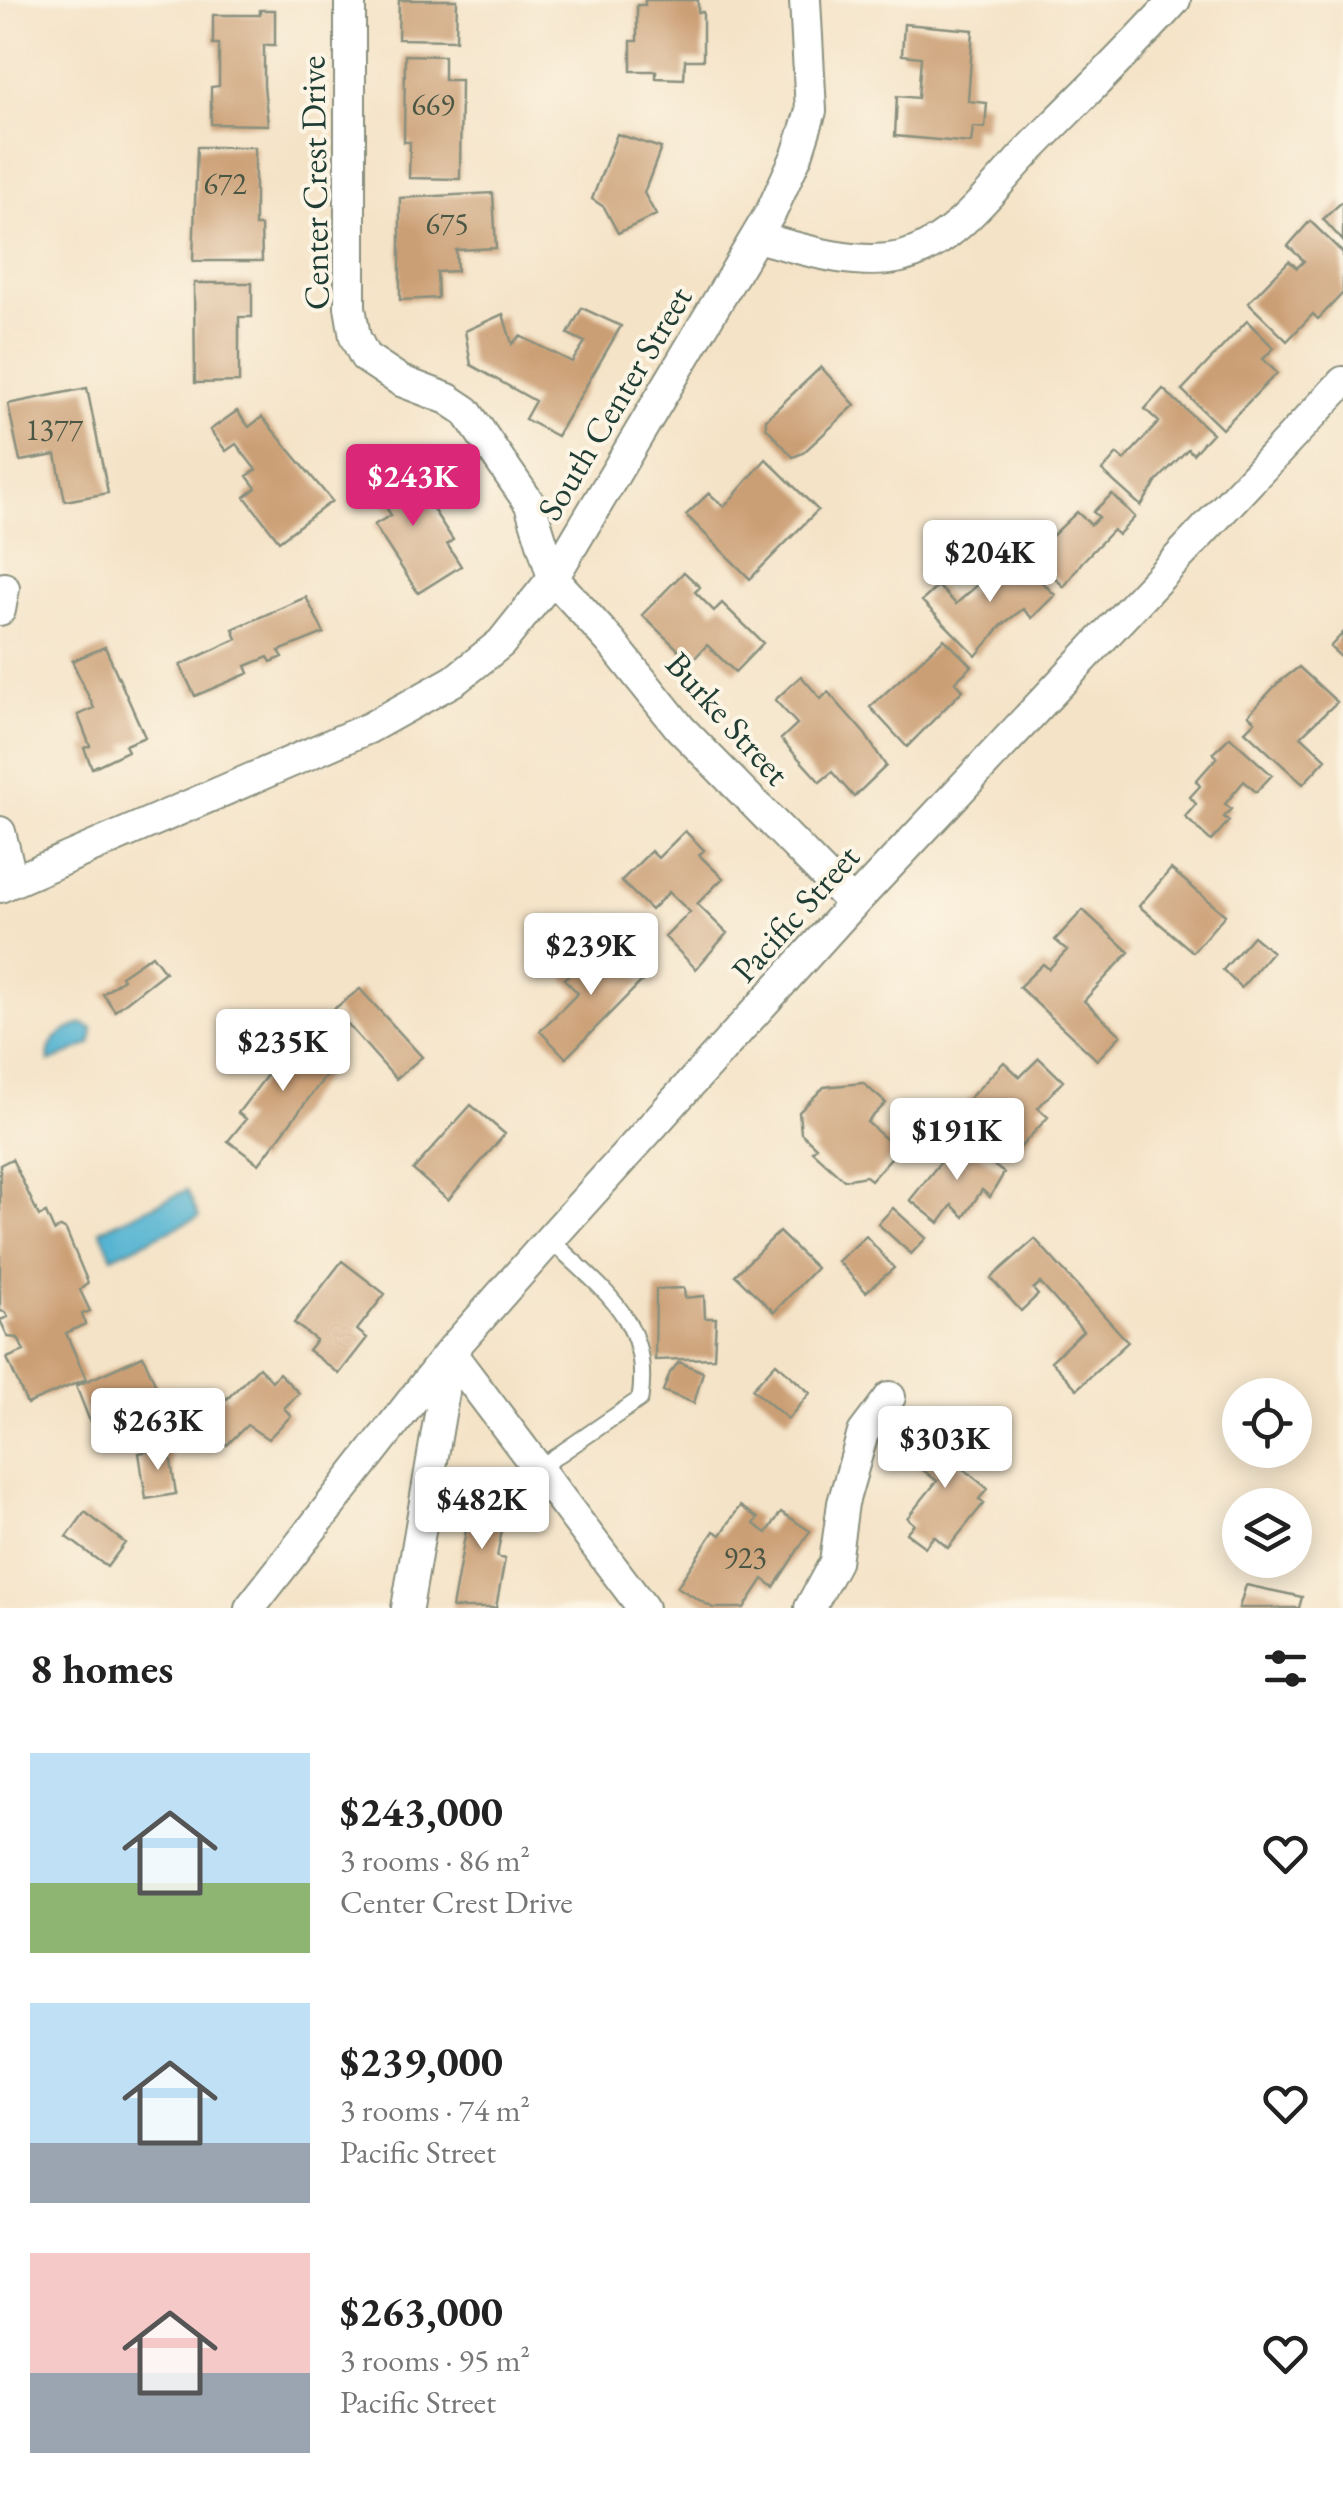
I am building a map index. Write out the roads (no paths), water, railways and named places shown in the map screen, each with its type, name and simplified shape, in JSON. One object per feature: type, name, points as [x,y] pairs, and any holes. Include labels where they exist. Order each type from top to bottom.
[{"type":"street","name":"Center Crest Drive","points":[[350,0],[350,307],[355,337],[365,357],[401,381],[448,399],[466,411],[530,504],[553,578]]},
{"type":"street","name":"South Center Street","points":[[6,883],[369,728],[455,680],[501,643],[553,578],[757,237],[797,155],[811,110],[805,0]]},
{"type":"street","points":[[757,237],[811,251],[881,259],[904,256],[929,244],[976,206],[1175,0]]},
{"type":"street","name":"Pacific Street","points":[[250,1608],[450,1352],[853,904],[1343,382]]},
{"type":"street","name":"Burke Street","points":[[553,578],[612,642],[680,728],[853,904]]},
{"type":"street","points":[[0,832],[6,883]]},
{"type":"street","points":[[450,1352],[643,1608]]},
{"type":"street","points":[[407,1608],[450,1352]]},
{"type":"street","points":[[810,1608],[834,1562],[843,1504],[863,1433],[890,1397]]},
{"type":"lane","points":[[538,1468],[640,1399],[644,1378],[639,1341],[621,1309],[550,1240]]},
{"type":"water","points":[[83,1024],[93,1029],[91,1044],[49,1062],[53,1042],[63,1032]]},
{"type":"water","points":[[187,1190],[199,1217],[112,1257],[100,1230]]}]
